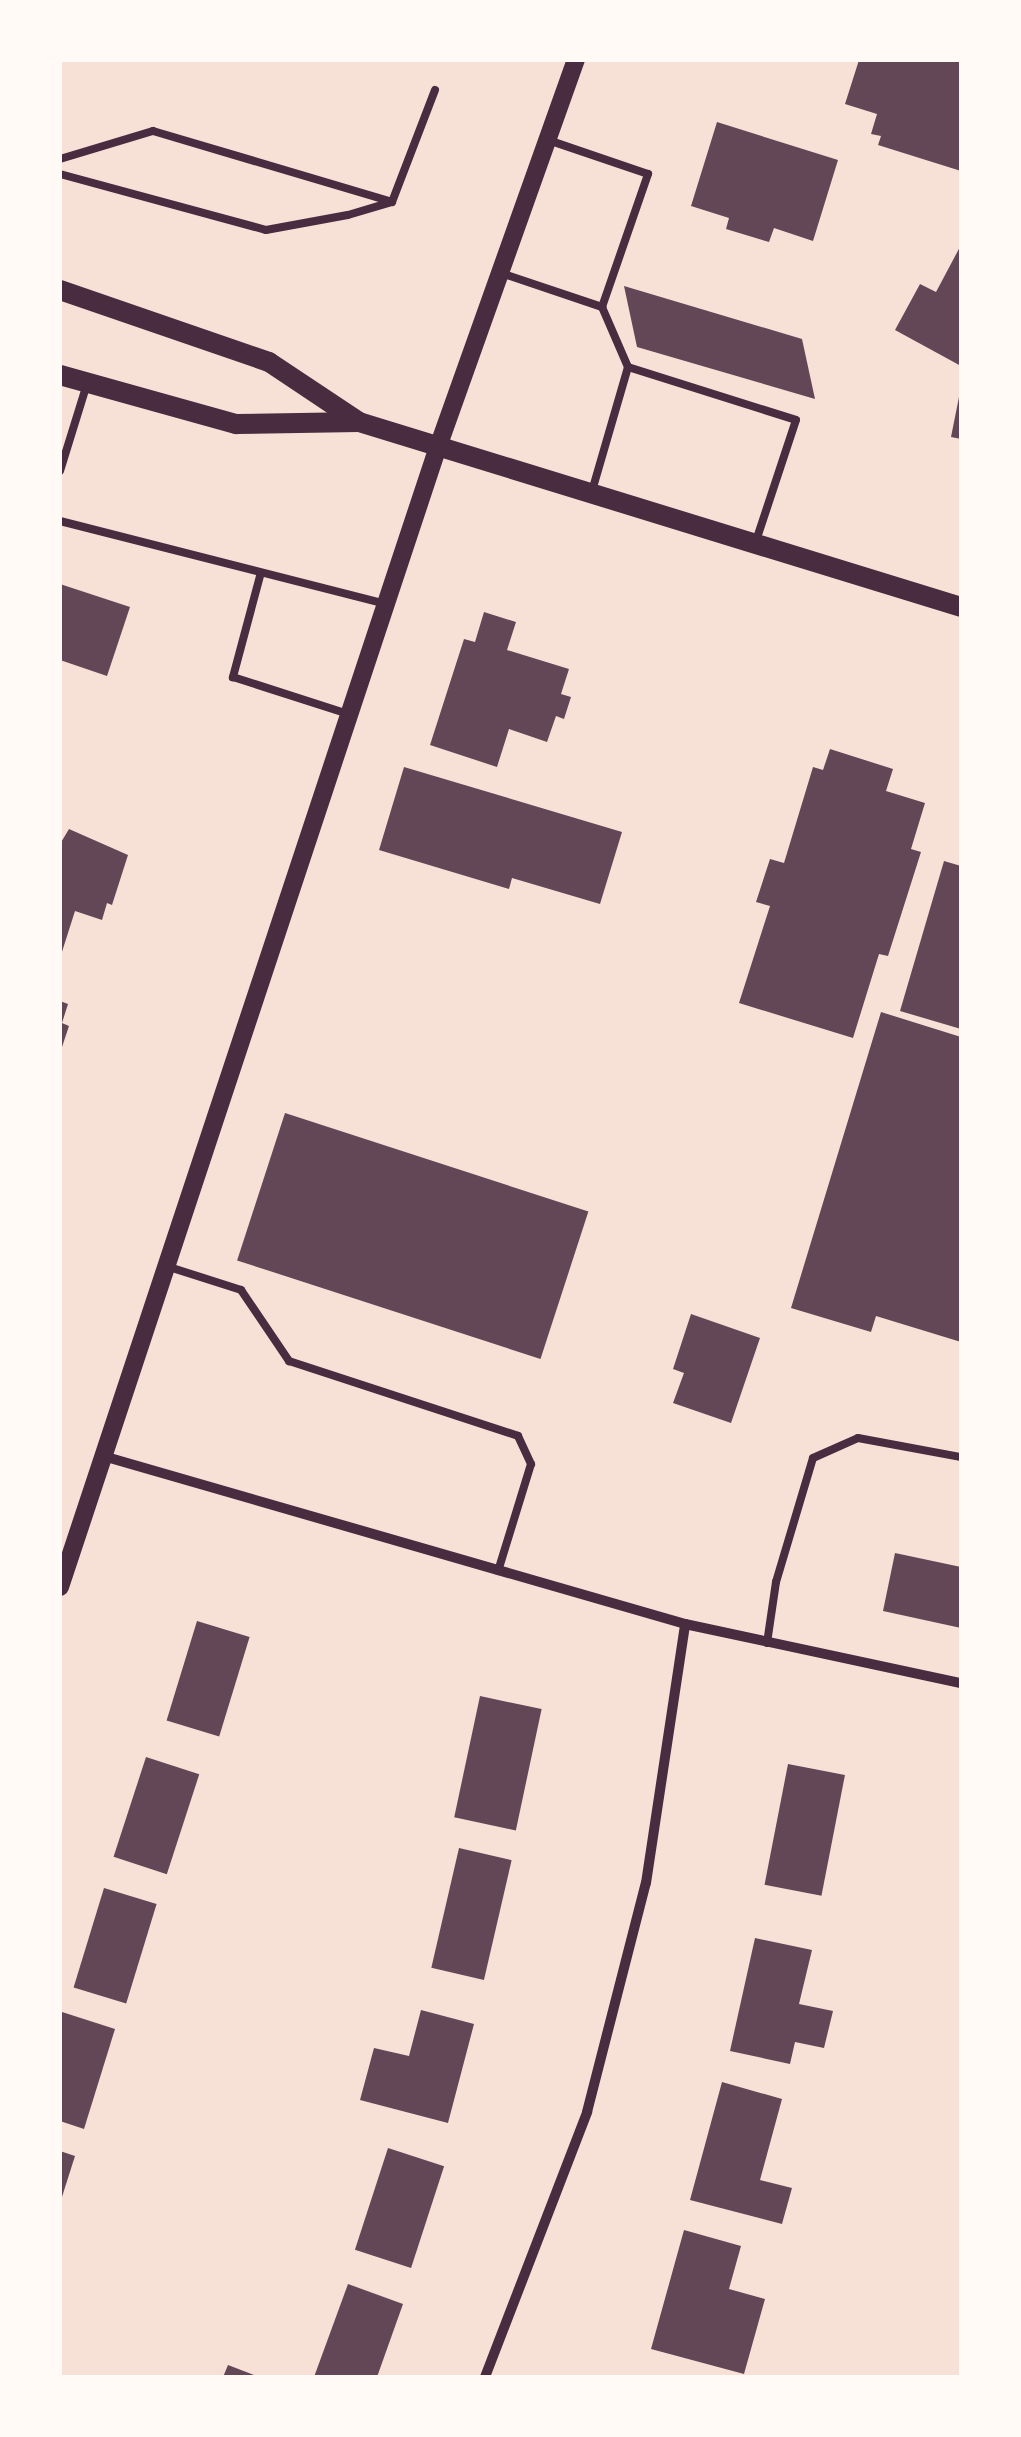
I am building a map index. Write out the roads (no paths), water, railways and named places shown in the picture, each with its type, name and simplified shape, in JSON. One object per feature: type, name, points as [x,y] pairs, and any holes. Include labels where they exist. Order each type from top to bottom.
[{"type":"main road","points":[[60,290],[269,362],[358,422],[754,548],[961,608]]},
{"type":"main road","points":[[60,376],[236,424],[358,422]]},
{"type":"street","points":[[60,1587],[438,447],[576,60]]},
{"type":"street","points":[[103,1456],[685,1624],[961,1683]]},
{"type":"street","points":[[484,2377],[586,2112],[646,1883],[685,1624]]},
{"type":"lane","points":[[392,202],[436,90]]},
{"type":"lane","points":[[60,160],[153,131],[392,202]]},
{"type":"lane","points":[[548,140],[648,174],[602,307],[628,366],[591,496]]},
{"type":"lane","points":[[60,174],[266,230],[392,202]]},
{"type":"lane","points":[[501,273],[602,307]]},
{"type":"lane","points":[[628,366],[796,420],[754,548]]},
{"type":"lane","points":[[60,472],[87,384]]},
{"type":"lane","points":[[60,520],[260,576],[386,605]]},
{"type":"lane","points":[[260,576],[233,677],[350,715]]},
{"type":"lane","points":[[166,1266],[241,1290],[264,1331],[289,1361],[327,1377],[518,1436],[531,1464],[498,1572]]},
{"type":"lane","points":[[767,1643],[776,1582],[813,1458],[858,1438],[961,1457]]}]
